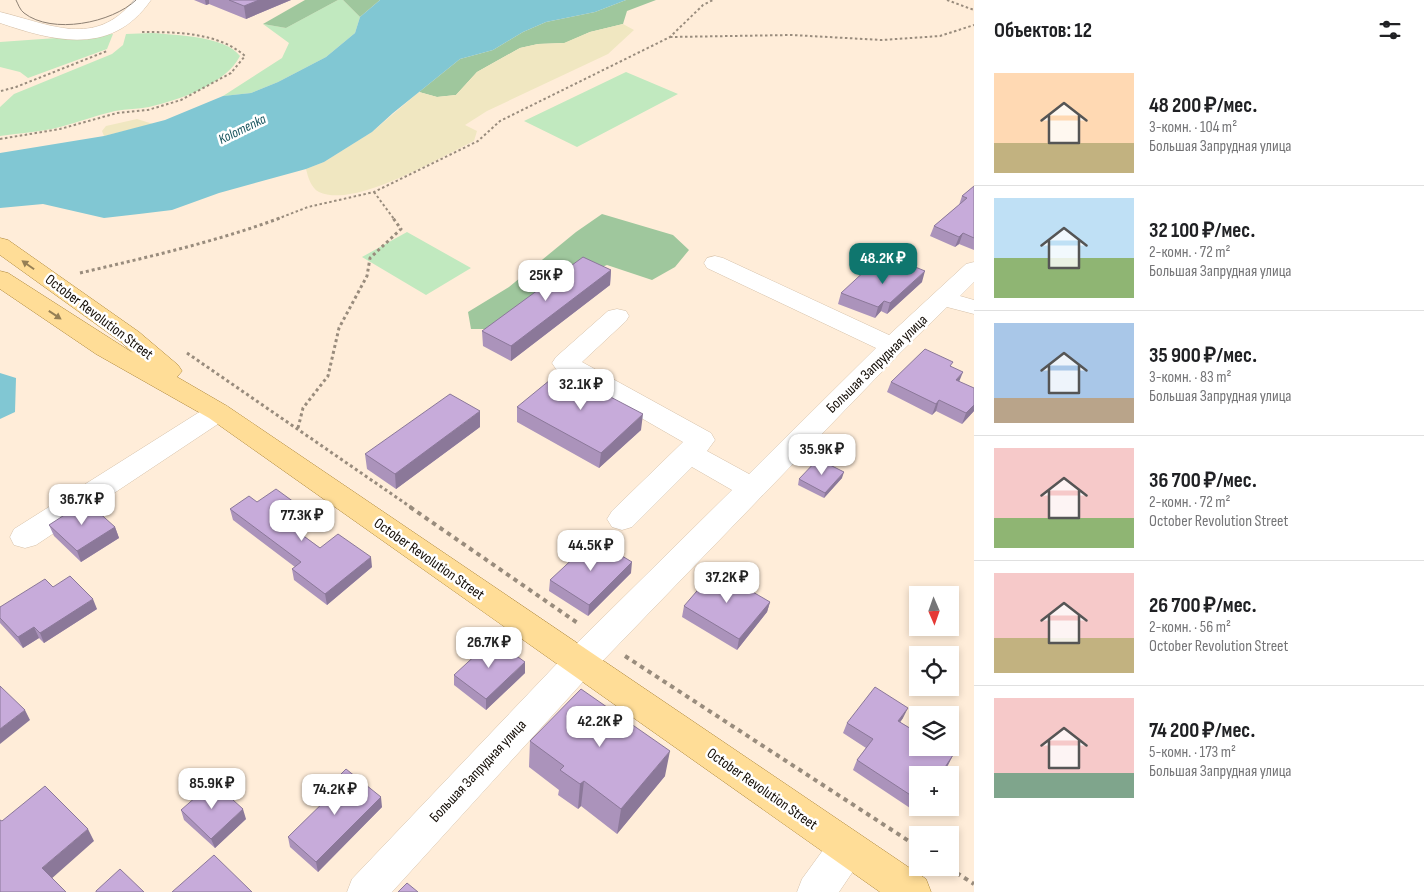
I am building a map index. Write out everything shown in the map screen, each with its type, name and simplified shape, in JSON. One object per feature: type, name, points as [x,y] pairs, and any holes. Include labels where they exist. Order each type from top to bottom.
[{"type":"main road","name":"October Revolution Street","points":[[0,245],[130,337],[218,412]]},
{"type":"main road","name":"October Revolution Street","points":[[0,278],[105,348],[218,412],[912,892]]},
{"type":"street","points":[[0,16],[42,30],[65,35],[95,34],[113,29],[131,16],[143,0]]},
{"type":"street","points":[[715,262],[892,346]]},
{"type":"street","name":"Большая Запрудная улица","points":[[366,892],[601,640],[892,346],[945,299],[974,269]]},
{"type":"street","points":[[945,299],[974,307]]},
{"type":"street","points":[[617,316],[565,363],[701,440],[622,518]]},
{"type":"street","points":[[25,537],[218,412]]},
{"type":"street","points":[[689,453],[751,488]]},
{"type":"street","points":[[816,892],[847,848]]},
{"type":"path","points":[[81,280],[73,275],[183,249],[250,229],[308,208],[374,192],[419,172],[478,141],[500,121],[670,37],[703,4],[713,0]]},
{"type":"path","points":[[948,0],[974,10]]},
{"type":"path","points":[[670,37],[792,35],[882,40],[940,36],[974,25]]},
{"type":"path","points":[[0,139],[60,129],[117,113],[148,110],[180,100],[231,74],[245,56],[239,48],[204,37],[186,34],[106,31]]},
{"type":"path","points":[[0,91],[16,88],[103,54],[117,46],[124,31]]},
{"type":"path","points":[[298,428],[303,408],[328,376],[339,328],[367,276],[370,258],[402,229],[374,192]]},
{"type":"path","points":[[186,352],[601,640],[909,841]]},
{"type":"path","points":[[959,875],[974,884]]},
{"type":"green space","points":[[305,0],[338,0],[286,28],[263,24]]},
{"type":"green space","points":[[338,0],[343,0],[360,17],[355,33],[326,57],[278,82],[251,93],[223,96],[282,58],[289,43],[263,24],[286,28]]},
{"type":"green space","points":[[343,0],[380,0],[360,17]]},
{"type":"green space","points":[[626,0],[656,0],[627,11],[623,24],[590,32],[565,43],[538,44],[520,48],[477,72],[456,95],[437,97],[419,92],[460,59],[493,50],[523,32],[546,22],[595,12]]},
{"type":"green space","points":[[152,33],[212,40],[233,49],[240,56],[224,75],[213,83],[174,100],[149,107],[101,114],[53,129],[0,136],[0,107],[14,94],[112,54],[123,45],[126,34]]},
{"type":"green space","points":[[113,34],[107,49],[28,78],[20,72],[0,67],[0,42]]},
{"type":"green space","points":[[626,72],[678,94],[577,147],[524,121]]},
{"type":"green space","points":[[602,214],[673,235],[689,250],[675,267],[652,280],[607,265],[571,279],[502,329],[471,329],[468,312],[509,287],[576,232]]},
{"type":"green space","points":[[407,232],[471,268],[426,295],[362,257]]},
{"type":"sand","points":[[623,24],[634,30],[608,54],[487,111],[465,125],[477,131],[474,141],[420,169],[375,188],[354,193],[335,195],[319,192],[310,182],[306,169],[324,162],[372,132],[419,92],[437,97],[456,95],[477,72],[520,48],[538,44],[564,43],[590,32]]},
{"type":"sand","points":[[137,119],[153,124],[104,136],[102,131],[106,126]]},
{"type":"water","name":"Kolomenka","points":[[380,0],[626,0],[595,12],[546,22],[523,32],[493,50],[460,59],[372,132],[324,162],[306,169],[219,193],[172,210],[104,218],[43,204],[0,208],[0,153],[104,136],[165,120],[223,96],[251,93],[278,82],[326,57],[355,33],[360,17]]},
{"type":"water","points":[[0,373],[16,378],[15,412],[0,419]]},
{"type":"building","points":[[229,0],[259,0],[244,6]]},
{"type":"building","points":[[974,186],[974,238],[963,233],[959,237],[934,226],[967,198],[962,196]]},
{"type":"building","points":[[583,257],[611,270],[511,346],[482,331]]},
{"type":"building","points":[[903,262],[925,271],[890,303],[884,301],[878,307],[841,293],[868,268],[886,276]]},
{"type":"building","points":[[925,349],[953,362],[950,366],[963,372],[956,380],[974,388],[974,405],[966,413],[939,400],[936,404],[891,382]]},
{"type":"building","points":[[561,371],[643,414],[601,453],[517,407]]},
{"type":"building","points":[[450,394],[480,411],[395,474],[365,454]]},
{"type":"building","points":[[818,459],[844,472],[825,493],[799,479]]},
{"type":"building","points":[[276,489],[298,505],[279,518],[320,548],[338,534],[371,557],[325,594],[292,569],[301,562],[230,509],[249,496],[257,502]]},
{"type":"building","points":[[86,501],[115,527],[77,551],[49,525]]},
{"type":"building","points":[[594,539],[632,562],[589,605],[550,580]]},
{"type":"building","points":[[715,570],[770,602],[739,639],[684,606]]},
{"type":"building","points":[[70,576],[93,599],[40,633],[34,627],[18,637],[0,618],[0,607],[45,579],[53,587]]},
{"type":"building","points":[[493,639],[525,662],[486,699],[454,675]]},
{"type":"building","points":[[0,686],[25,710],[0,729]]},
{"type":"building","points":[[875,687],[908,708],[898,721],[909,728],[909,756],[952,756],[946,766],[909,766],[909,794],[857,760],[873,739],[847,723]]},
{"type":"building","points":[[581,689],[670,751],[621,809],[584,781],[580,784],[560,770],[564,766],[530,741]]},
{"type":"building","points":[[346,769],[381,797],[316,862],[288,837],[335,791],[329,786]]},
{"type":"building","points":[[213,782],[243,809],[211,839],[181,810]]},
{"type":"building","points":[[45,786],[88,829],[42,868],[66,892],[0,892],[0,820],[2,821]]},
{"type":"building","points":[[214,855],[252,892],[172,892]]},
{"type":"building","points":[[120,869],[144,892],[96,892],[96,891]]},
{"type":"building","points":[[407,883],[418,892],[398,892]]},
{"type":"tram line","points":[[16,0],[23,12],[36,20],[65,25],[97,20],[112,15],[136,0]]}]
